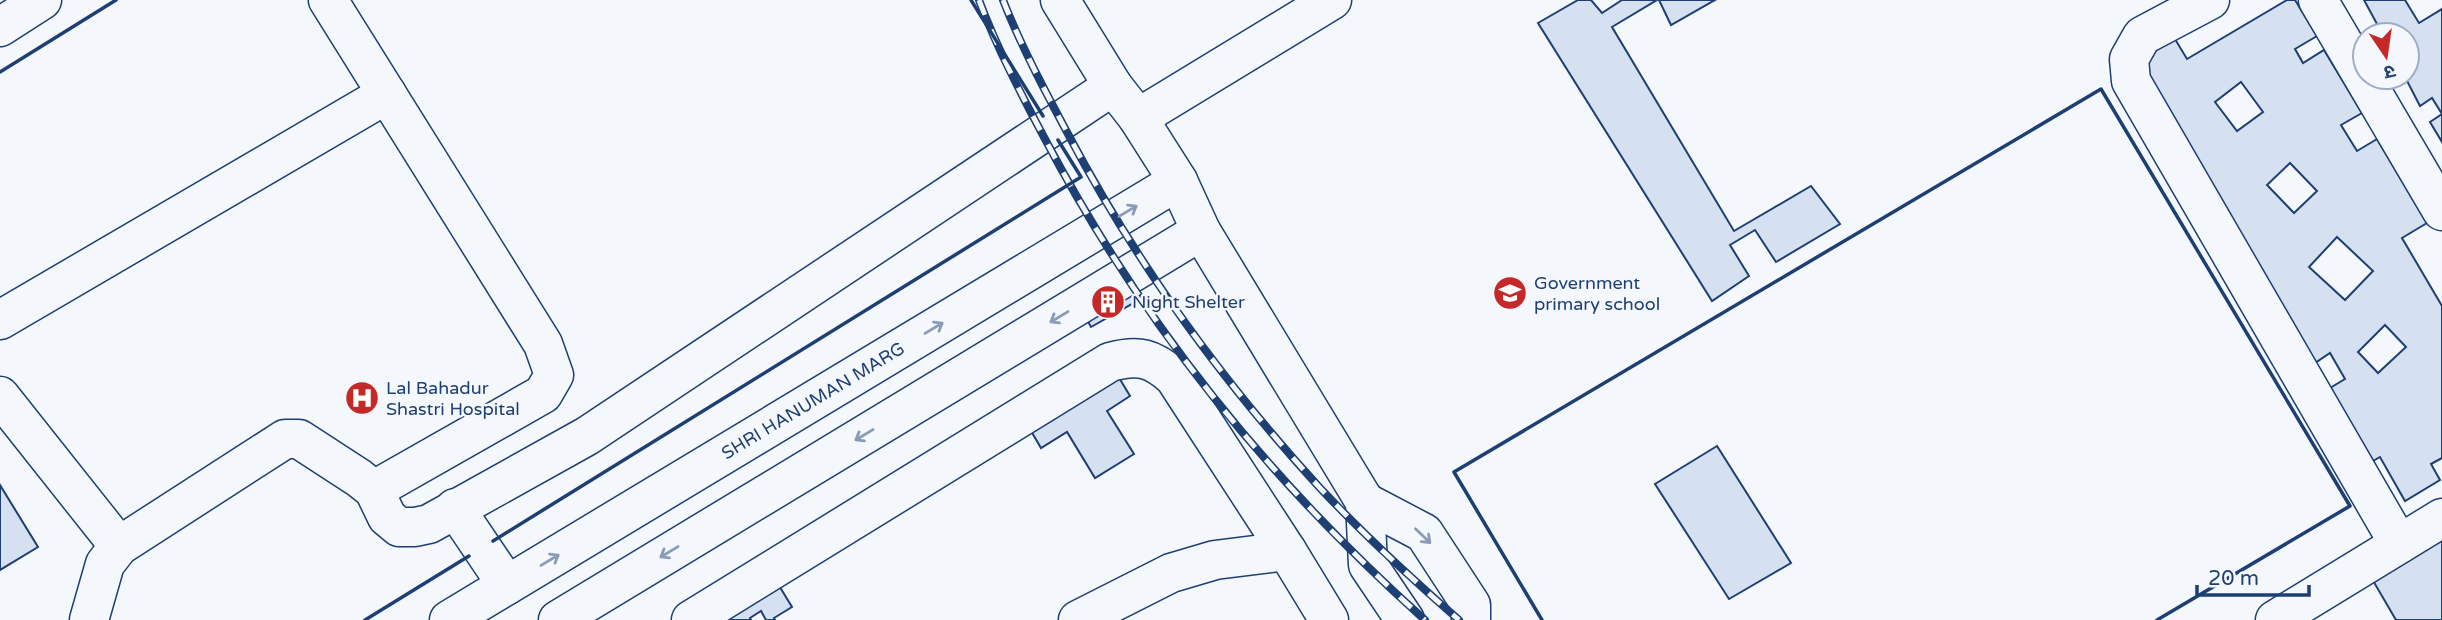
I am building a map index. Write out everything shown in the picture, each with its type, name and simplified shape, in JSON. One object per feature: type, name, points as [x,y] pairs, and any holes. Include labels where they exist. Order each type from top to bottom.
[{"type":"street","points":[[0,27],[42,0]]},
{"type":"street","points":[[328,0],[543,344],[554,375],[543,394],[374,490]]},
{"type":"street","points":[[1060,0],[1113,86],[1138,118],[1178,181],[1201,231],[1365,502],[1368,565],[1405,620]]},
{"type":"street","points":[[1138,118],[1332,0]]},
{"type":"street","points":[[2210,0],[2143,36],[2129,60],[2132,80],[2399,544]]},
{"type":"street","points":[[2318,0],[2442,211]]},
{"type":"street","points":[[89,620],[105,564],[119,546],[285,439],[299,439],[359,478],[374,490],[387,517],[399,527],[429,524],[587,436],[1113,86]]},
{"type":"street","points":[[0,320],[387,93]]},
{"type":"street","name":"SHRI HANUMAN MARG","points":[[449,620],[1178,181]]},
{"type":"street","points":[[558,620],[1201,231]]},
{"type":"street","points":[[691,620],[1098,369],[1123,358],[1150,360],[1174,377],[1329,620]]},
{"type":"street","points":[[0,396],[119,546]]},
{"type":"street","points":[[1365,502],[1424,533],[1471,605],[1471,620]]},
{"type":"street","points":[[455,508],[507,585]]},
{"type":"street","points":[[2275,620],[2442,518]]},
{"type":"street","points":[[1078,620],[1181,569],[1215,561],[1287,551]]},
{"type":"building","points":[[1578,0],[1591,0],[1602,13],[1622,0],[1657,0],[1612,27],[1734,231],[1811,186],[1840,224],[1776,262],[1755,230],[1730,245],[1749,276],[1712,301],[1538,23]]},
{"type":"building","points":[[1659,0],[1715,0],[1671,25]]},
{"type":"building","points":[[2287,0],[2295,0],[2317,36],[2295,49],[2303,63],[2324,50],[2362,113],[2341,125],[2357,151],[2377,139],[2427,223],[2402,238],[2442,306],[2442,458],[2431,464],[2440,480],[2405,501],[2380,457],[2373,461],[2330,388],[2345,379],[2330,353],[2315,363],[2138,61],[2175,39],[2187,59]],"holes":[[[2241,82],[2263,112],[2237,131],[2215,102]],[[2290,163],[2317,191],[2294,213],[2267,185]],[[2337,237],[2373,271],[2345,300],[2309,267]],[[2385,325],[2406,347],[2378,373],[2358,352]]]},
{"type":"building","points":[[2364,0],[2405,0],[2418,21],[2375,21]]},
{"type":"building","points":[[2442,9],[2442,114],[2432,98],[2420,106],[2412,91],[2421,91],[2421,22]]},
{"type":"building","points":[[2442,114],[2442,142],[2430,122]]},
{"type":"building","name":"Night Shelter","points":[[1124,278],[1137,301],[1091,327],[1078,304]]},
{"type":"building","points":[[1115,371],[1130,396],[1107,411],[1134,454],[1095,478],[1067,432],[1041,448],[1027,424]]},
{"type":"building","points":[[1717,446],[1791,563],[1729,599],[1655,484]]},
{"type":"building","points":[[0,485],[38,547],[0,570]]},
{"type":"building","points":[[2442,524],[2442,620],[2396,620],[2365,567]]},
{"type":"building","points":[[775,579],[792,607],[774,618],[775,620],[766,620],[761,611],[750,618],[751,620],[710,620]]},
{"type":"railway","points":[[979,0],[1018,88],[1083,207],[1167,336],[1213,397],[1262,455],[1368,567],[1425,620]]},
{"type":"railway","points":[[1003,0],[1034,68],[1094,182],[1152,274],[1215,363],[1320,488],[1388,556],[1459,620]]},
{"type":"wall","points":[[0,72],[116,0]]},
{"type":"wall","points":[[971,0],[1043,116]]},
{"type":"wall","points":[[1542,620],[1454,472],[2101,89],[2350,506],[2157,620]]},
{"type":"wall","points":[[493,541],[1081,177],[1058,140]]},
{"type":"wall","points":[[365,620],[469,556]]},
{"type":"place","name":"Government primary school","points":[[1510,293]]},
{"type":"place","name":"Night Shelter","points":[[1108,302]]},
{"type":"place","name":"Lal Bahadur Shastri Hospital","points":[[362,398]]}]
